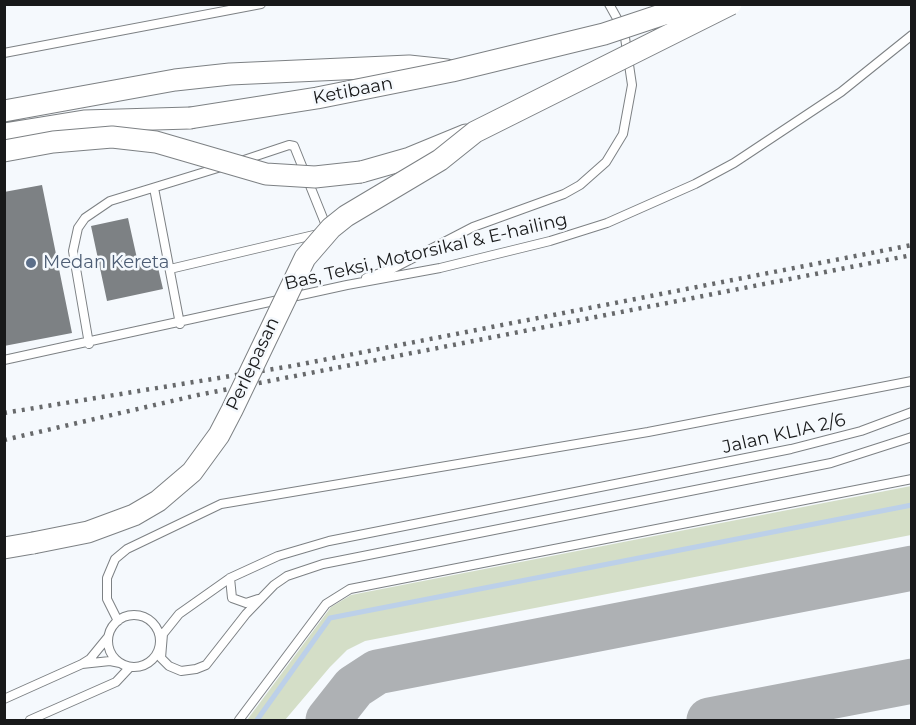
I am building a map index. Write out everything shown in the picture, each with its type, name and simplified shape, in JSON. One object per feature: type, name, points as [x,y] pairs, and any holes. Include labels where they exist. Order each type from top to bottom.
[{"type":"main road","name":"Ketibaan","points":[[4,134],[84,121],[190,118],[317,98],[452,70],[604,34],[694,4]]},
{"type":"main road","points":[[4,152],[53,142],[112,136],[156,142],[266,174],[337,177],[384,167],[475,132],[732,4]]},
{"type":"main road","points":[[4,111],[175,80],[261,72],[409,66],[452,70]]},
{"type":"main road","name":"Perlepasan","points":[[4,546],[33,543],[114,524],[158,501],[177,487],[192,472],[219,435],[294,278],[316,243],[346,216],[440,160],[475,132]]},
{"type":"lane","points":[[4,53],[261,4]]},
{"type":"lane","points":[[347,285],[394,267],[473,227],[564,194],[580,185],[606,162],[623,134],[632,85],[624,32],[609,4]]},
{"type":"lane","name":"Bas, Teksi, Motorsikal & E-hailing","points":[[4,360],[89,344],[347,285],[440,268],[550,241],[607,223],[652,205],[734,163],[815,111],[912,35]]},
{"type":"lane","points":[[4,121],[27,107]]},
{"type":"lane","points":[[89,344],[73,251],[78,228],[94,210],[154,188],[289,145],[294,146],[327,224],[327,229],[322,233],[170,269]]},
{"type":"lane","points":[[154,188],[180,324]]},
{"type":"lane","points":[[118,621],[107,599],[107,578],[115,559],[127,549],[221,504],[648,432],[912,381]]},
{"type":"lane","name":"Jalan KLIA 2/6","points":[[160,643],[174,619],[231,578],[278,556],[329,541],[835,439],[912,412]]},
{"type":"lane","points":[[4,699],[82,664],[96,653],[118,621],[134,615],[150,621],[156,627],[161,658],[169,666],[181,670],[201,667],[212,660],[259,598],[287,576],[323,564],[831,463],[912,437]]},
{"type":"lane","points":[[239,720],[326,604],[350,589],[912,479]]},
{"type":"lane","points":[[231,578],[230,592],[238,602],[246,603],[259,598]]},
{"type":"lane","points":[[109,635],[111,651],[126,665]]},
{"type":"lane","points":[[82,664],[110,661],[126,665],[147,664],[158,652],[160,643]]},
{"type":"lane","points":[[30,720],[116,682],[126,665]]},
{"type":"green space","points":[[911,486],[911,535],[365,641],[347,650],[285,720],[247,720],[331,607],[351,595]]},
{"type":"building","name":"Medan Kereta","points":[[42,185],[72,333],[4,346],[4,192]]},
{"type":"building","points":[[128,218],[138,263],[156,259],[163,289],[107,301],[91,226]]},
{"type":"waterway","points":[[257,720],[330,618],[912,505]]},
{"type":"taxiway","points":[[328,720],[354,687],[377,672],[912,568]]},
{"type":"taxiway","points":[[709,720],[912,681]]},
{"type":"railway","points":[[4,413],[292,366],[912,245]]},
{"type":"railway","points":[[4,440],[198,395],[912,255]]},
{"type":"place","name":"Medan Kereta","points":[[31,263]]}]
